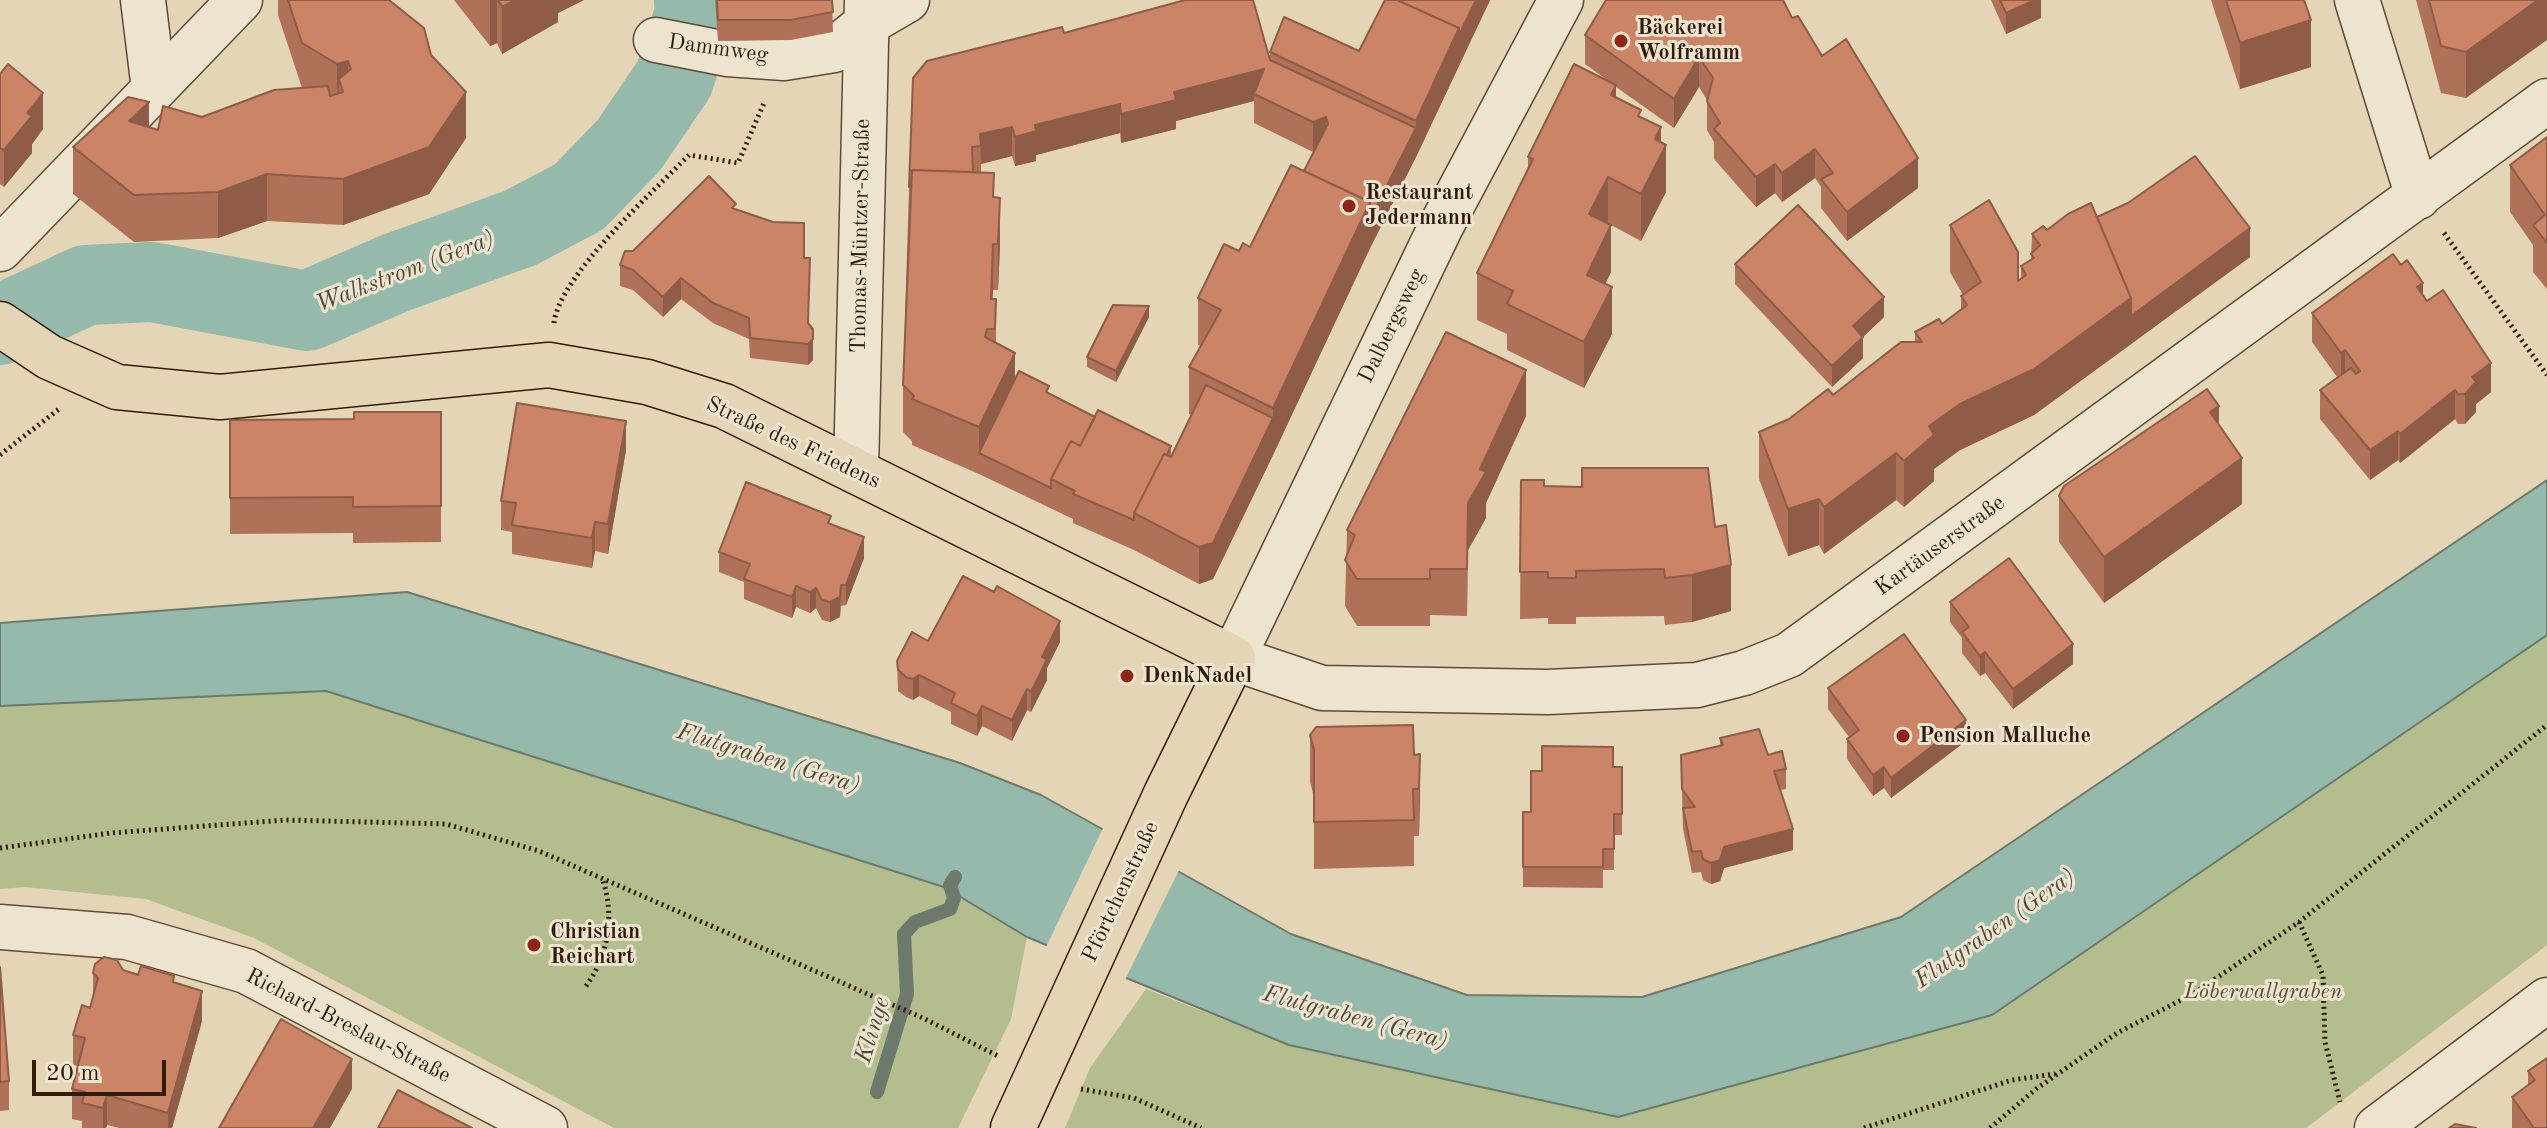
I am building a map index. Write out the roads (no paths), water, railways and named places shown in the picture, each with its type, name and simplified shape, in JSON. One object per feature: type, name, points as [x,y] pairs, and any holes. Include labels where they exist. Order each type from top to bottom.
[{"type":"main road","name":"Straße des Friedens","points":[[0,324],[49,357],[117,387],[220,397],[549,365],[647,382],[724,406],[1233,658]]},
{"type":"main road","name":"Pförtchenstraße","points":[[1013,1128],[1166,794],[1233,658]]},
{"type":"street","points":[[143,0],[154,89]]},
{"type":"street","points":[[0,249],[240,0]]},
{"type":"street","name":"Dammweg","points":[[656,40],[727,54],[784,58],[834,50],[867,12],[907,0]]},
{"type":"street","name":"Dalbergsweg","points":[[1233,658],[1441,226],[1561,0]]},
{"type":"street","points":[[2357,0],[2418,197]]},
{"type":"street","name":"Thomas-Müntzer-Straße","points":[[856,471],[867,12]]},
{"type":"street","name":"Kartäuserstraße","points":[[1233,658],[1322,688],[1548,692],[1697,685],[1744,673],[1789,655],[2547,101]]},
{"type":"street","name":"Richard-Breslau-Straße","points":[[0,927],[127,937],[246,971],[545,1128]]},
{"type":"street","points":[[2377,1128],[2547,1000]]},
{"type":"water","name":"Flutgraben (Gera)","points":[[2547,480],[2547,635],[1992,1015],[1618,1117],[1289,1045],[1027,937],[944,887],[326,691],[0,706],[0,623],[407,592],[960,763],[1041,795],[1291,934],[1467,995],[1642,997],[1901,917]]},
{"type":"waterway","name":"Walkstrom (Gera)","points":[[0,325],[86,285],[152,282],[307,311],[395,273],[520,228],[579,197],[629,145],[674,79],[695,13],[694,0]]},
{"type":"waterway","name":"Klinge","points":[[877,1092],[907,994],[904,934],[915,922],[950,909],[954,898],[950,885],[955,877]]},
{"type":"place","name":"Bäckerei Wolframm","points":[[1621,41]]},
{"type":"place","name":"Restaurant Jedermann","points":[[1349,206]]},
{"type":"place","name":"DenkNadel","points":[[1127,676]]},
{"type":"place","name":"Pension Malluche","points":[[1903,736]]},
{"type":"place","name":"Christian Reichart","points":[[534,945]]},
{"type":"park label","name":"Löberwallgraben","points":[[2263,992]]}]
